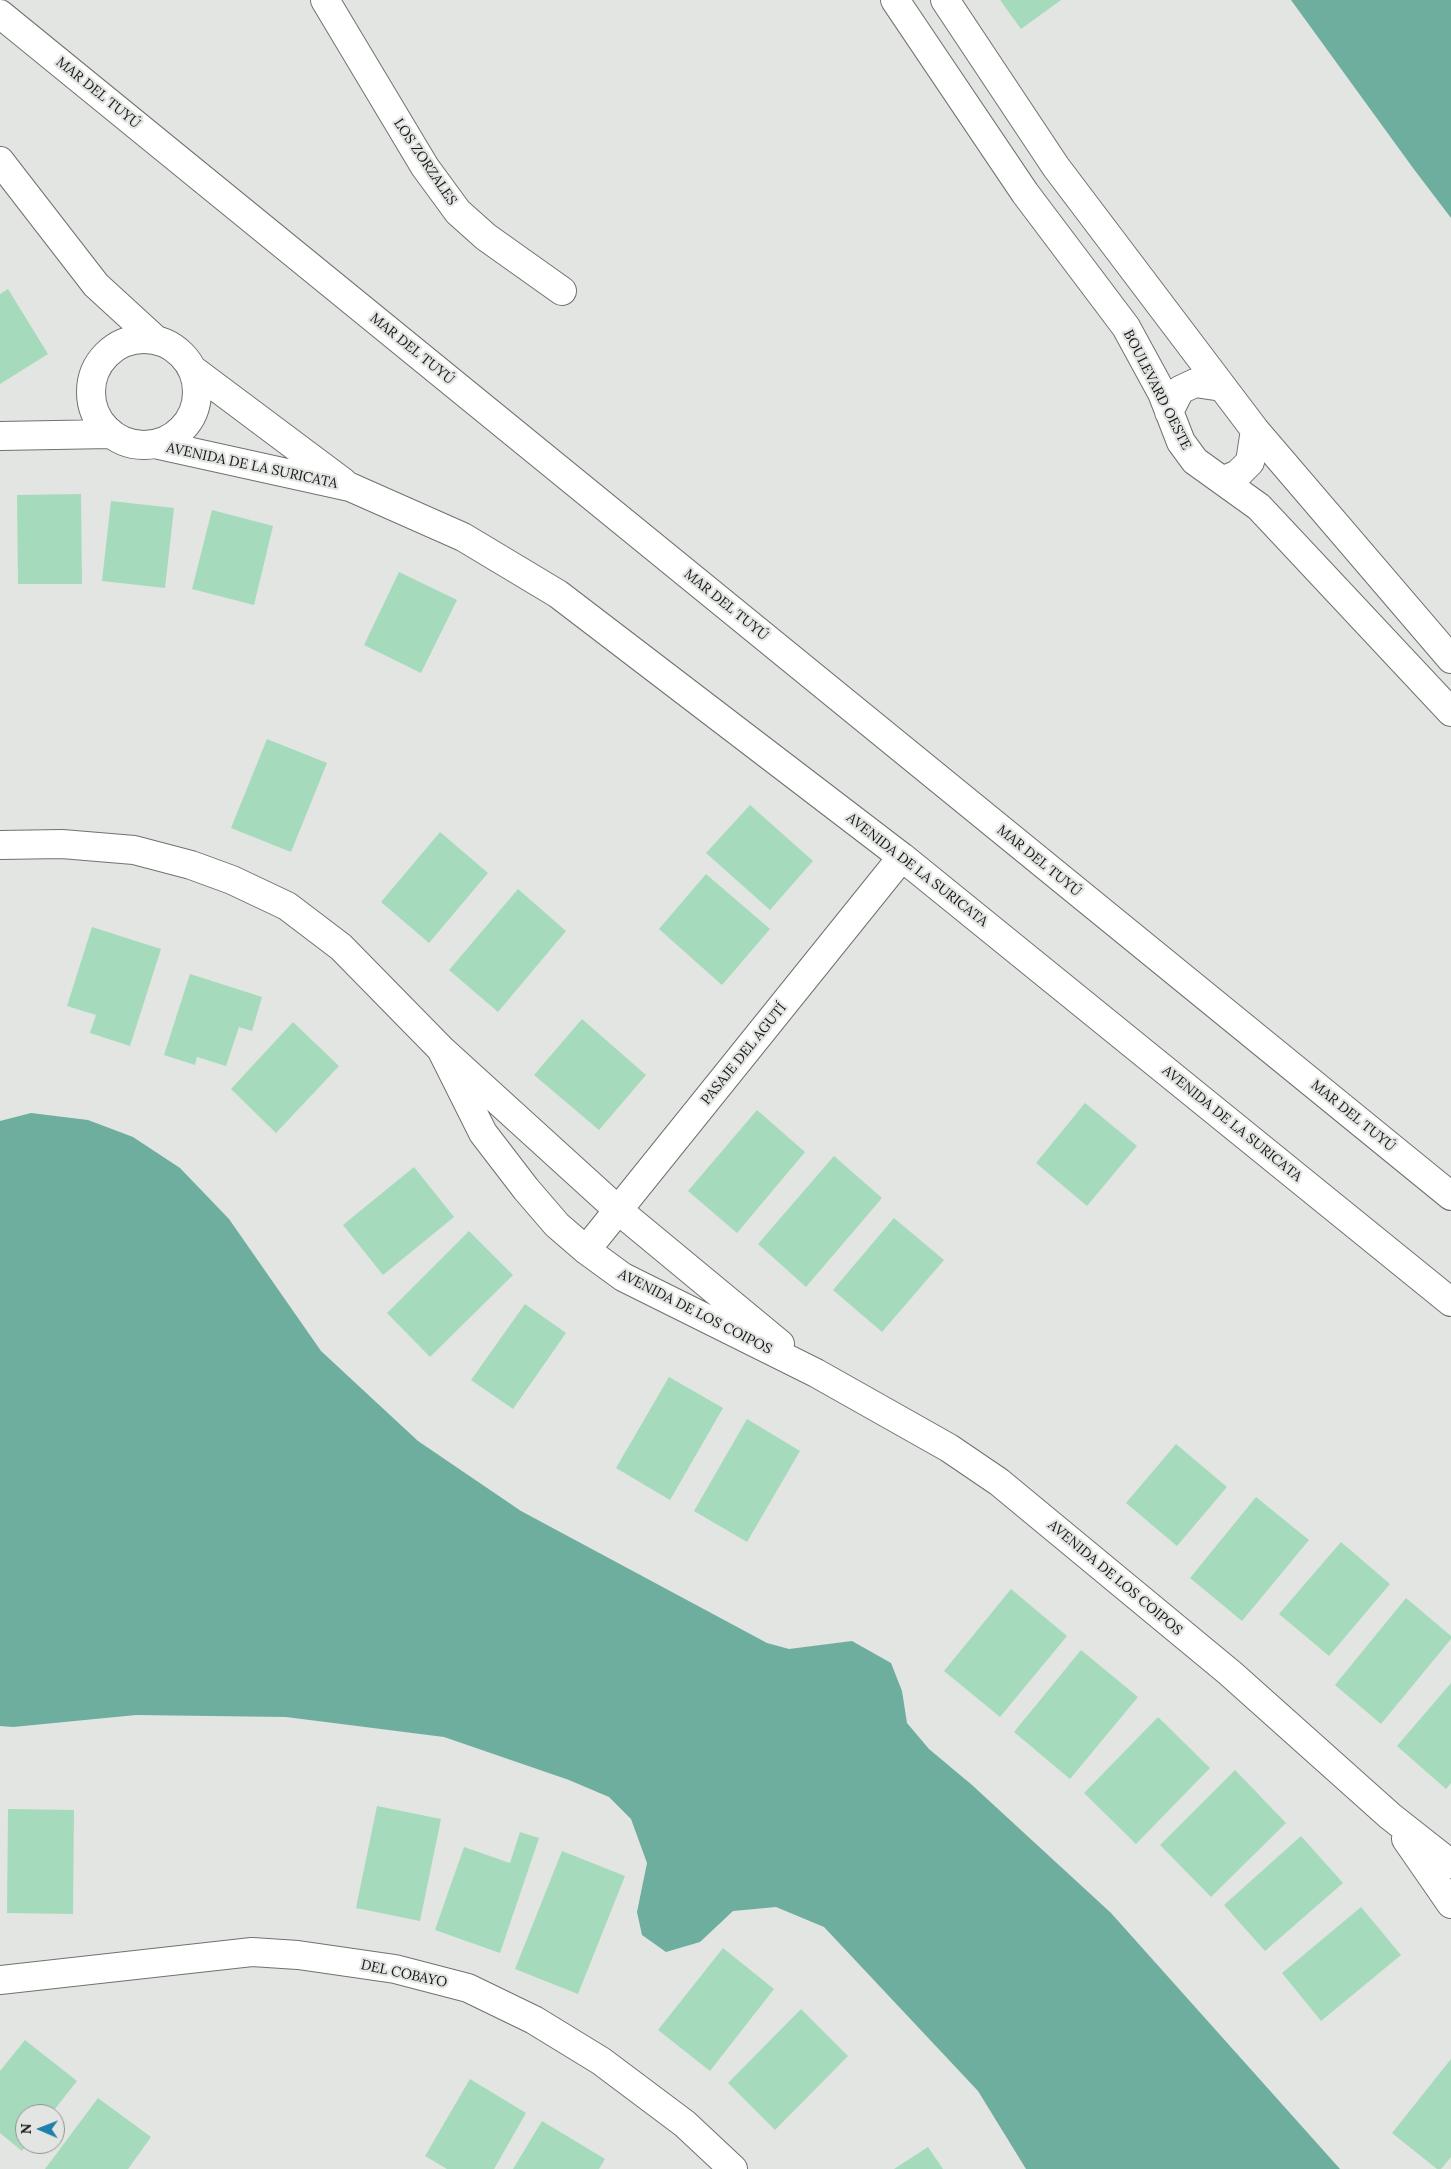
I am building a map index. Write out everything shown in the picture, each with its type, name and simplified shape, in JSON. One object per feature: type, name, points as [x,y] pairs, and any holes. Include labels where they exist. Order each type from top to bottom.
[{"type":"street","name":"LOS ZORZALES","points":[[325,0],[425,167],[458,212],[486,237],[562,291]]},
{"type":"street","name":"BOULEVARD OESTE","points":[[895,0],[1025,193],[1126,327],[1162,393],[1181,442],[1195,461],[1259,507],[1451,712]]},
{"type":"street","points":[[945,0],[1056,167],[1222,387],[1255,430],[1449,657],[1421,681]]},
{"type":"street","name":"MAR DEL TUYÚ","points":[[0,14],[1451,1196]]},
{"type":"street","name":"AVENIDA DE LA SURICATA","points":[[0,161],[96,284],[156,340],[177,351],[192,369],[350,487]]},
{"type":"street","name":"AVENIDA DE LA SURICATA","points":[[96,284],[109,318],[111,350]]},
{"type":"street","points":[[110,434],[99,422],[92,407],[90,392],[93,376],[100,362],[111,350],[125,342],[140,339],[156,340]]},
{"type":"street","name":"AVENIDA DE LA SURICATA","points":[[155,444],[170,438],[182,429],[192,416],[196,401],[196,385],[192,369]]},
{"type":"street","points":[[1169,412],[1180,390],[1195,382],[1222,387]]},
{"type":"street","points":[[45,434],[67,417],[90,392]]},
{"type":"street","points":[[1224,480],[1238,474],[1250,462],[1255,430]]},
{"type":"street","points":[[0,436],[110,434]]},
{"type":"street","name":"AVENIDA DE LA SURICATA","points":[[110,434],[124,442],[139,445],[155,444],[350,487],[463,537],[558,594],[902,857],[1451,1302]]},
{"type":"street","name":"AVENIDA DE LOS COIPOS","points":[[0,845],[62,844],[134,850],[191,865],[232,880],[287,906],[340,947],[441,1049],[618,1210],[816,1373]]},
{"type":"street","name":"PASAJE DEL AGUTÍ","points":[[586,1250],[902,857]]},
{"type":"street","name":"AVENIDA DE LOS COIPOS","points":[[441,1049],[483,1133],[557,1225],[586,1250],[622,1277],[816,1373],[949,1448],[999,1482],[1230,1673],[1390,1816],[1451,1864]]},
{"type":"street","name":"AVENIDA DE LOS COIPOS","points":[[1390,1816],[1451,1904]]},
{"type":"street","name":"DEL COBAYO","points":[[6,1983],[252,1952],[298,1955],[395,1968],[468,1988],[534,2020],[616,2073],[685,2124],[733,2169]]},
{"type":"shaded area","points":[[1291,0],[1451,0],[1451,218],[1413,168]]},
{"type":"shaded area","points":[[31,1113],[88,1120],[133,1137],[180,1168],[229,1219],[321,1351],[418,1441],[521,1511],[767,1643],[789,1649],[852,1641],[891,1663],[902,1691],[907,1723],[929,1749],[972,1785],[1111,1913],[1340,2169],[1026,2169],[978,2091],[824,1927],[776,1907],[733,1911],[700,1942],[666,1952],[642,1935],[637,1912],[647,1863],[631,1819],[609,1797],[569,1780],[444,1737],[286,1717],[136,1715],[13,1727],[0,1726],[0,1121]]},
{"type":"building","points":[[1000,0],[1061,0],[1021,29]]},
{"type":"building","points":[[8,289],[48,354],[0,384],[0,294]]},
{"type":"building","points":[[81,494],[82,584],[18,584],[17,495]]},
{"type":"building","points":[[111,501],[174,508],[165,588],[102,581]]},
{"type":"building","points":[[212,510],[273,526],[254,605],[192,589]]},
{"type":"building","points":[[399,572],[457,600],[421,673],[364,645]]},
{"type":"building","points":[[267,739],[327,763],[291,852],[231,828]]},
{"type":"building","points":[[750,805],[813,861],[770,910],[706,853]]},
{"type":"building","points":[[440,832],[488,873],[429,943],[381,902]]},
{"type":"building","points":[[706,874],[770,929],[722,985],[659,929]]},
{"type":"building","points":[[518,889],[566,931],[498,1012],[449,970]]},
{"type":"building","points":[[92,927],[161,949],[130,1046],[90,1033],[96,1015],[67,1006]]},
{"type":"building","points":[[190,974],[262,997],[252,1031],[239,1027],[226,1066],[197,1057],[195,1065],[164,1055]]},
{"type":"building","points":[[582,1019],[646,1075],[599,1130],[534,1075]]},
{"type":"building","points":[[293,1022],[339,1066],[276,1133],[231,1089]]},
{"type":"building","points":[[1085,1103],[1137,1146],[1087,1206],[1036,1163]]},
{"type":"building","points":[[757,1110],[805,1152],[737,1233],[688,1191]]},
{"type":"building","points":[[834,1156],[882,1198],[806,1287],[758,1244]]},
{"type":"building","points":[[414,1167],[454,1217],[383,1275],[343,1225]]},
{"type":"building","points":[[894,1218],[944,1260],[882,1332],[833,1290]]},
{"type":"building","points":[[469,1231],[513,1275],[430,1357],[387,1313]]},
{"type":"building","points":[[525,1304],[566,1333],[513,1409],[471,1380]]},
{"type":"building","points":[[669,1377],[723,1408],[670,1500],[616,1468]]},
{"type":"building","points":[[747,1419],[800,1451],[747,1542],[694,1511]]},
{"type":"building","points":[[1176,1444],[1227,1487],[1177,1546],[1126,1503]]},
{"type":"building","points":[[1256,1497],[1309,1540],[1242,1621],[1190,1578]]},
{"type":"building","points":[[1341,1542],[1390,1584],[1329,1656],[1279,1614]]},
{"type":"building","points":[[1011,1589],[1067,1636],[1000,1717],[944,1671]]},
{"type":"building","points":[[1406,1598],[1451,1636],[1451,1639],[1381,1724],[1335,1685]]},
{"type":"building","points":[[1081,1650],[1138,1697],[1070,1779],[1014,1732]]},
{"type":"building","points":[[1451,1683],[1451,1783],[1446,1789],[1397,1746]]},
{"type":"building","points":[[1158,1717],[1210,1768],[1136,1844],[1084,1793]]},
{"type":"building","points":[[1235,1770],[1286,1823],[1211,1897],[1160,1845]]},
{"type":"building","points":[[377,1806],[441,1819],[420,1921],[356,1908]]},
{"type":"building","points":[[8,1809],[74,1810],[73,1914],[7,1913]]},
{"type":"building","points":[[520,1832],[539,1838],[500,1953],[435,1930],[464,1847],[510,1863]]},
{"type":"building","points":[[1301,1836],[1343,1883],[1265,1951],[1224,1905]]},
{"type":"building","points":[[562,1851],[625,1876],[578,1994],[515,1969]]},
{"type":"building","points":[[1361,1907],[1401,1955],[1321,2021],[1282,1973]]},
{"type":"building","points":[[723,1948],[774,1989],[710,2071],[658,2030]]},
{"type":"building","points":[[801,2009],[848,2056],[775,2130],[728,2083]]},
{"type":"building","points":[[25,2040],[77,2081],[59,2104],[15,2104],[15,2145],[0,2133],[0,2071]]},
{"type":"building","points":[[1451,2059],[1451,2157],[1441,2169],[1437,2169],[1392,2133]]},
{"type":"building","points":[[470,2079],[526,2113],[494,2169],[447,2169],[425,2156]]},
{"type":"building","points":[[98,2098],[151,2137],[128,2169],[45,2169],[56,2154],[65,2154],[65,2142]]},
{"type":"building","points":[[542,2121],[605,2159],[599,2169],[513,2169]]},
{"type":"building","points":[[928,2147],[943,2169],[894,2169]]}]
